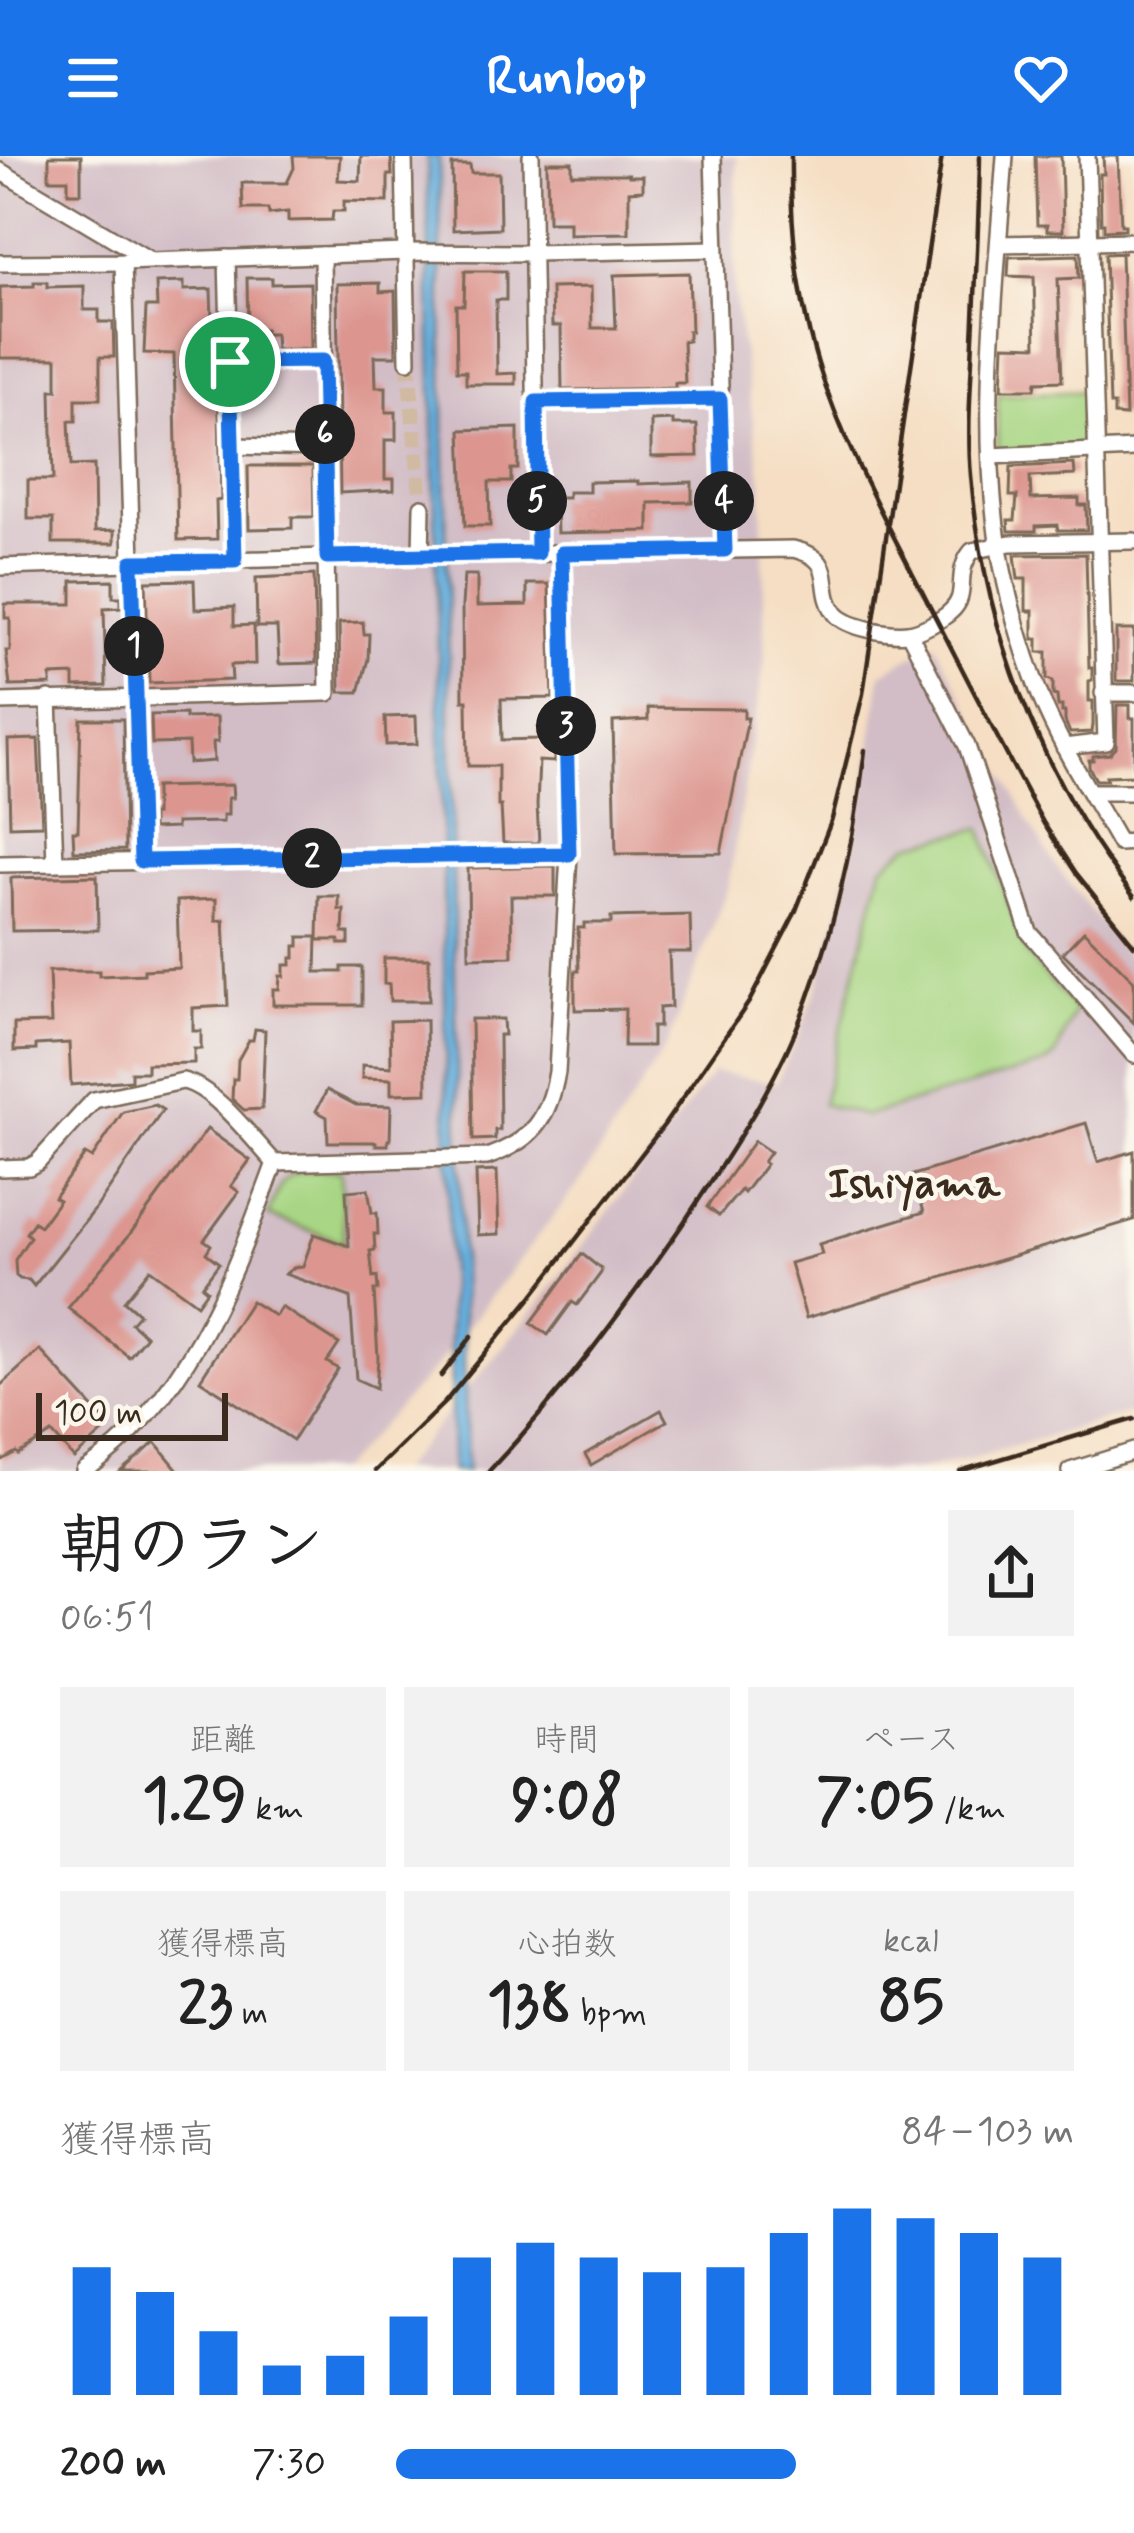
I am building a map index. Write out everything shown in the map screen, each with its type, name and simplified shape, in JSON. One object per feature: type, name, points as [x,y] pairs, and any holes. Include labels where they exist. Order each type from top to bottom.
[{"type":"street","points":[[404,156],[408,361]]},
{"type":"street","points":[[531,156],[538,553]]},
{"type":"street","points":[[713,156],[725,550]]},
{"type":"street","points":[[1005,156],[991,455],[999,545],[1041,696],[1064,747],[1134,862]]},
{"type":"street","points":[[1064,747],[1106,742],[1087,156]]},
{"type":"street","points":[[0,171],[151,261]]},
{"type":"street","points":[[999,244],[1134,241]]},
{"type":"street","points":[[0,263],[716,249]]},
{"type":"street","points":[[0,702],[328,693],[322,255]]},
{"type":"street","points":[[227,258],[235,561]]},
{"type":"street","points":[[123,262],[141,861]]},
{"type":"street","points":[[230,362],[323,361]]},
{"type":"street","points":[[536,402],[720,399]]},
{"type":"street","points":[[232,446],[325,448]]},
{"type":"street","points":[[991,455],[1134,449]]},
{"type":"street","points":[[421,555],[422,507]]},
{"type":"street","points":[[0,567],[793,549],[814,556],[825,569],[830,601],[839,617],[856,626],[909,633],[956,606],[962,595],[962,566],[972,551],[999,545],[1134,542]]},
{"type":"street","points":[[0,1168],[38,1162],[94,1100],[183,1081],[192,1082],[214,1099],[275,1163],[487,1157],[512,1148],[527,1136],[552,1099],[556,1072],[569,854],[562,553]]},
{"type":"street","points":[[909,633],[967,746],[1029,932],[1134,1054]]},
{"type":"street","points":[[1103,693],[1134,693]]},
{"type":"street","points":[[49,699],[56,863]]},
{"type":"street","points":[[1090,792],[1134,792]]},
{"type":"street","points":[[0,864],[569,854]]},
{"type":"street","points":[[84,1471],[134,1431],[182,1372],[226,1289],[275,1163]]},
{"type":"street","points":[[1070,1471],[1134,1452]]},
{"type":"shaded area","points":[[0,156],[737,156],[734,292],[762,481],[765,659],[728,887],[668,1043],[581,1181],[434,1369],[338,1471],[0,1471]]},
{"type":"shaded area","points":[[935,643],[1057,868],[1134,964],[1134,1411],[912,1471],[399,1471],[538,1305],[713,1072],[776,1083],[817,988],[841,905],[867,776],[881,673]]},
{"type":"green space","points":[[1086,391],[1089,449],[997,453],[998,395]]},
{"type":"green space","points":[[981,828],[1027,955],[1075,1010],[1055,1056],[1045,1064],[866,1116],[822,1104],[882,867],[909,845]]},
{"type":"green space","points":[[341,1171],[344,1242],[268,1216],[280,1188],[292,1175]]},
{"type":"water","points":[[427,156],[439,156],[467,1471],[452,1471]]},
{"type":"building","points":[[49,156],[81,156],[81,193],[68,193],[68,179],[49,179]]},
{"type":"building","points":[[293,156],[340,156],[338,180],[360,181],[361,156],[391,156],[388,202],[344,201],[344,211],[333,211],[332,220],[288,221],[288,212],[243,209],[242,183],[287,183]]},
{"type":"building","points":[[1035,156],[1061,156],[1063,231],[1037,225]]},
{"type":"building","points":[[1103,156],[1118,156],[1125,229],[1104,230],[1101,223]]},
{"type":"building","points":[[547,162],[572,162],[572,174],[643,176],[643,190],[629,191],[629,233],[569,234],[569,222],[548,222]]},
{"type":"building","points":[[452,165],[470,165],[471,173],[499,173],[500,228],[453,230]]},
{"type":"building","points":[[1121,253],[1126,416],[1114,415],[1114,405],[1110,405],[1105,254]]},
{"type":"building","points":[[1078,255],[1079,278],[1058,279],[1062,381],[1036,382],[1035,389],[1002,389],[1004,345],[1036,346],[1034,277],[1008,276],[1009,257]]},
{"type":"building","points":[[465,271],[506,271],[506,300],[496,300],[497,374],[516,373],[516,384],[466,384],[466,371],[457,371],[456,305],[464,305]]},
{"type":"building","points":[[689,273],[691,331],[688,341],[683,341],[685,383],[675,383],[675,388],[562,390],[561,326],[552,326],[551,288],[591,287],[592,328],[616,328],[614,275]]},
{"type":"building","points":[[247,278],[272,278],[272,284],[310,283],[311,349],[276,350],[275,334],[248,329]]},
{"type":"building","points":[[34,282],[47,282],[47,287],[84,286],[84,310],[99,310],[99,322],[113,322],[114,357],[100,357],[100,399],[76,399],[76,421],[69,421],[71,466],[94,465],[95,531],[115,530],[115,543],[53,543],[53,519],[28,519],[28,480],[53,480],[51,390],[57,390],[57,358],[0,358],[0,287],[34,286]]},
{"type":"building","points":[[184,282],[184,290],[211,289],[212,323],[217,323],[221,500],[216,501],[217,539],[178,540],[174,354],[144,353],[146,307],[157,307],[156,283]]},
{"type":"building","points":[[380,283],[380,292],[395,291],[396,356],[375,356],[376,387],[386,387],[386,412],[396,412],[396,440],[385,440],[385,479],[394,479],[394,490],[340,493],[337,284]]},
{"type":"building","points":[[673,420],[673,425],[697,425],[698,456],[651,457],[651,421]]},
{"type":"building","points":[[518,428],[518,469],[511,469],[511,482],[489,482],[490,526],[465,526],[461,430]]},
{"type":"building","points":[[1074,464],[1075,475],[1030,477],[1031,499],[1079,498],[1079,505],[1086,505],[1087,530],[1058,530],[1057,525],[1009,531],[1017,496],[1010,496],[1011,467]]},
{"type":"building","points":[[248,466],[313,466],[314,517],[292,517],[292,528],[249,529]]},
{"type":"building","points":[[589,482],[692,482],[692,502],[649,503],[649,531],[557,533],[556,498],[568,498],[568,492],[589,492]]},
{"type":"building","points":[[1086,554],[1093,725],[1092,732],[1070,733],[1065,712],[1053,695],[1053,681],[1047,679],[1047,652],[1038,652],[1038,639],[1033,639],[1033,611],[1026,611],[1026,579],[1018,579],[1015,555]]},
{"type":"building","points":[[314,575],[316,663],[279,664],[277,627],[257,627],[256,578]]},
{"type":"building","points":[[464,575],[477,575],[477,606],[527,605],[527,584],[549,584],[553,698],[501,699],[502,740],[538,739],[538,728],[554,728],[554,762],[539,761],[539,843],[503,843],[498,766],[468,766],[467,700],[463,700]]},
{"type":"building","points":[[113,580],[113,597],[121,597],[121,607],[104,608],[106,686],[74,687],[74,675],[51,676],[51,685],[10,686],[6,651],[10,651],[10,618],[5,618],[5,604],[72,604],[72,581]]},
{"type":"building","points":[[194,580],[195,609],[234,607],[234,626],[254,625],[255,664],[231,665],[232,680],[149,683],[146,581]]},
{"type":"building","points":[[363,622],[364,634],[369,634],[368,659],[359,692],[340,692],[339,623]]},
{"type":"building","points":[[1116,630],[1134,630],[1134,681],[1116,681]]},
{"type":"building","points":[[1117,705],[1130,705],[1130,718],[1134,718],[1134,775],[1096,780],[1089,760],[1116,748]]},
{"type":"building","points":[[648,708],[744,709],[744,718],[748,718],[721,853],[616,854],[613,722],[648,720]]},
{"type":"building","points":[[185,714],[185,718],[217,717],[214,761],[189,763],[188,743],[152,744],[151,715]]},
{"type":"building","points":[[416,716],[417,744],[386,745],[385,717]]},
{"type":"building","points":[[81,719],[123,719],[125,850],[74,851]]},
{"type":"building","points":[[38,739],[42,825],[10,826],[8,740]]},
{"type":"building","points":[[232,785],[233,798],[228,798],[223,822],[176,823],[176,828],[152,829],[155,787]]},
{"type":"building","points":[[555,866],[555,896],[511,896],[512,956],[469,957],[468,868]]},
{"type":"building","points":[[97,876],[98,930],[12,931],[11,878]]},
{"type":"building","points":[[319,896],[339,896],[343,933],[349,933],[349,944],[318,940]]},
{"type":"building","points":[[216,899],[216,921],[224,920],[228,1006],[193,1008],[193,1031],[201,1031],[201,1049],[194,1049],[194,1063],[147,1064],[147,1072],[131,1072],[131,1080],[71,1085],[69,1043],[14,1051],[14,1024],[51,1023],[49,971],[99,971],[99,976],[179,968],[177,901]]},
{"type":"building","points":[[690,915],[691,952],[669,952],[671,1007],[659,1008],[652,1046],[624,1046],[625,1009],[575,1010],[578,928],[584,928],[584,923],[611,923],[611,917]]},
{"type":"building","points":[[1084,931],[1134,981],[1134,1023],[1063,953]]},
{"type":"building","points":[[299,937],[317,937],[316,972],[362,967],[362,1005],[273,1005],[273,989],[279,989],[284,965],[291,965],[295,958]]},
{"type":"building","points":[[384,958],[429,958],[429,1001],[390,1001]]},
{"type":"building","points":[[471,1019],[503,1019],[500,1130],[495,1130],[495,1139],[473,1140]]},
{"type":"building","points":[[426,1020],[427,1093],[391,1094],[391,1079],[362,1078],[362,1065],[391,1067],[390,1021]]},
{"type":"building","points":[[255,1029],[265,1030],[262,1109],[244,1110],[232,1099],[233,1079],[237,1079],[238,1060]]},
{"type":"building","points":[[327,1090],[356,1105],[391,1106],[388,1145],[328,1142],[327,1117],[316,1111]]},
{"type":"building","points":[[155,1105],[163,1110],[96,1208],[34,1286],[16,1276],[15,1260],[30,1237],[26,1233],[34,1222],[40,1226],[85,1154],[92,1158],[123,1112]]},
{"type":"building","points":[[1086,1123],[1098,1162],[1134,1151],[1134,1220],[806,1318],[790,1263],[822,1254],[819,1244],[924,1212],[913,1175]]},
{"type":"building","points":[[207,1129],[250,1160],[231,1186],[239,1192],[204,1240],[211,1245],[206,1253],[219,1263],[202,1286],[207,1290],[197,1304],[150,1269],[124,1301],[139,1314],[131,1323],[146,1336],[129,1357],[68,1308]]},
{"type":"building","points":[[754,1141],[770,1152],[766,1164],[719,1216],[707,1207]]},
{"type":"building","points":[[497,1171],[499,1234],[478,1235],[476,1172]]},
{"type":"building","points":[[368,1189],[378,1234],[374,1234],[375,1250],[370,1251],[378,1290],[374,1290],[376,1388],[356,1379],[350,1297],[285,1274],[303,1266],[314,1234],[349,1246],[346,1191]]},
{"type":"building","points":[[582,1254],[601,1273],[548,1335],[531,1323]]},
{"type":"building","points":[[251,1301],[275,1316],[281,1307],[339,1344],[327,1362],[338,1369],[293,1440],[200,1380]]},
{"type":"building","points":[[40,1350],[110,1426],[74,1458],[52,1433],[0,1461],[0,1386]]},
{"type":"building","points":[[661,1410],[667,1421],[591,1465],[585,1454]]},
{"type":"building","points":[[155,1442],[179,1471],[121,1471],[146,1450]]},
{"type":"tunnel","points":[[408,361],[422,507]]},
{"type":"railway","points":[[791,156],[800,287],[818,364],[841,426],[1044,824],[1134,945]]},
{"type":"railway","points":[[375,1471],[445,1402],[664,1125],[749,1002],[795,913],[832,819],[863,694],[942,156]]},
{"type":"railway","points":[[980,156],[969,442],[989,589],[1022,698],[1045,751],[1071,802],[1134,897]]},
{"type":"railway","points":[[489,1471],[565,1384],[635,1291],[712,1180],[771,1083],[795,1032],[831,928],[865,750]]},
{"type":"railway","points":[[441,1376],[472,1336]]},
{"type":"railway","points":[[960,1471],[1134,1419]]},
{"type":"district","name":"Ishiyama","points":[[914,1185]]},
{"type":"route","points":[[323,361],[327,557],[538,553],[536,402],[720,399],[725,550],[562,553],[569,854],[141,861],[132,562],[235,561],[230,362],[323,361]]}]
